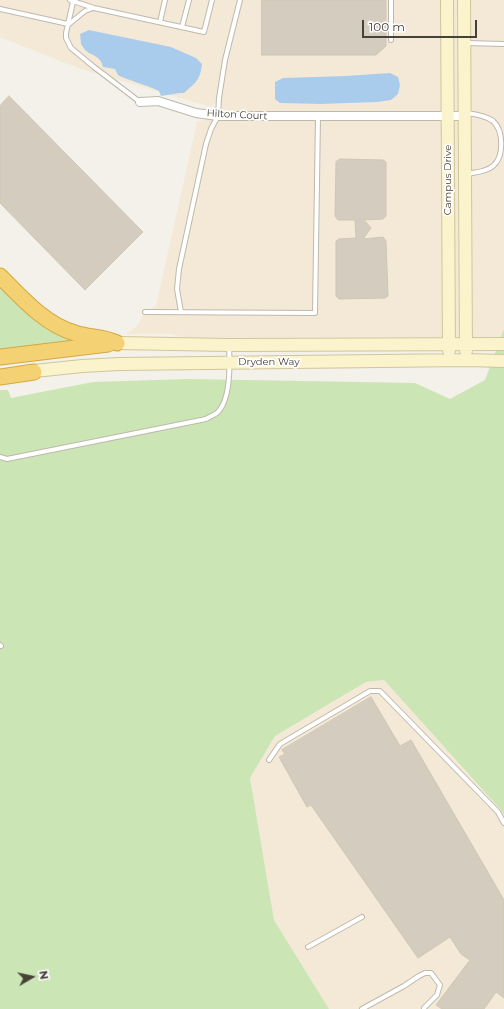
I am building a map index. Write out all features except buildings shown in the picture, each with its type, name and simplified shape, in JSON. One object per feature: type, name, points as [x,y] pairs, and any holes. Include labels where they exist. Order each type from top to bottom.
[{"type":"highway","points":[[0,276],[31,306],[53,323],[76,334],[107,338],[117,343]]},
{"type":"highway","points":[[0,357],[117,343]]},
{"type":"highway","points":[[0,377],[34,372]]},
{"type":"street","name":"Campus Drive","points":[[447,0],[449,360]]},
{"type":"street","name":"Campus Drive","points":[[464,0],[466,360]]},
{"type":"street","name":"Hilton Court","points":[[140,102],[158,101],[196,113],[218,116],[318,117],[464,115]]},
{"type":"street","name":"Dryden Way","points":[[117,343],[229,345],[504,344]]},
{"type":"street","name":"Dryden Way","points":[[0,372],[34,372],[97,365],[230,362],[449,360],[504,361]]},
{"type":"lane","points":[[160,22],[165,0]]},
{"type":"lane","points":[[182,27],[189,0]]},
{"type":"lane","points":[[72,1],[94,8],[204,32],[212,0]]},
{"type":"lane","points":[[181,312],[177,290],[179,269],[206,144],[211,129],[218,116],[219,98],[225,60],[240,0]]},
{"type":"lane","points":[[390,0],[391,40]]},
{"type":"lane","name":"Hilton Court","points":[[72,1],[66,33],[66,38],[70,48],[140,102]]},
{"type":"lane","points":[[0,9],[68,24],[85,11],[94,8]]},
{"type":"lane","points":[[464,43],[504,44]]},
{"type":"lane","points":[[464,115],[487,118],[494,122],[502,140],[500,155],[497,162],[492,167],[485,171],[464,174]]},
{"type":"lane","points":[[145,312],[316,313],[318,117]]},
{"type":"lane","points":[[0,457],[7,459],[21,457],[206,419],[217,413],[226,397],[230,362],[229,345]]},
{"type":"lane","points":[[269,760],[280,744],[370,691],[380,691],[498,812],[504,822]]},
{"type":"lane","points":[[308,947],[362,917]]},
{"type":"lane","points":[[362,1009],[425,973],[431,973],[440,985],[437,995],[424,1008]]},
{"type":"shaded area","points":[[0,0],[504,0],[504,337],[189,338],[170,334],[126,334],[137,326],[145,312],[156,306],[197,122],[218,116],[218,99],[211,107],[78,68],[0,37]]},
{"type":"shaded area","points":[[384,680],[504,815],[504,1009],[329,1009],[274,920],[250,778],[275,736],[366,682]]},
{"type":"green space","points":[[0,281],[72,339],[74,341],[0,352]]},
{"type":"green space","points":[[504,329],[504,815],[384,680],[366,682],[275,736],[250,778],[274,920],[329,1009],[0,1009],[0,390],[8,390],[11,398],[93,382],[188,379],[415,383],[450,399],[485,380]]},
{"type":"water","points":[[89,30],[171,47],[196,58],[202,64],[199,78],[184,93],[161,96],[159,91],[118,75],[115,69],[103,67],[99,59],[85,50],[81,44],[80,34]]},
{"type":"water","points":[[390,73],[398,77],[400,85],[398,94],[391,100],[321,104],[280,103],[275,99],[275,82],[283,78]]}]
